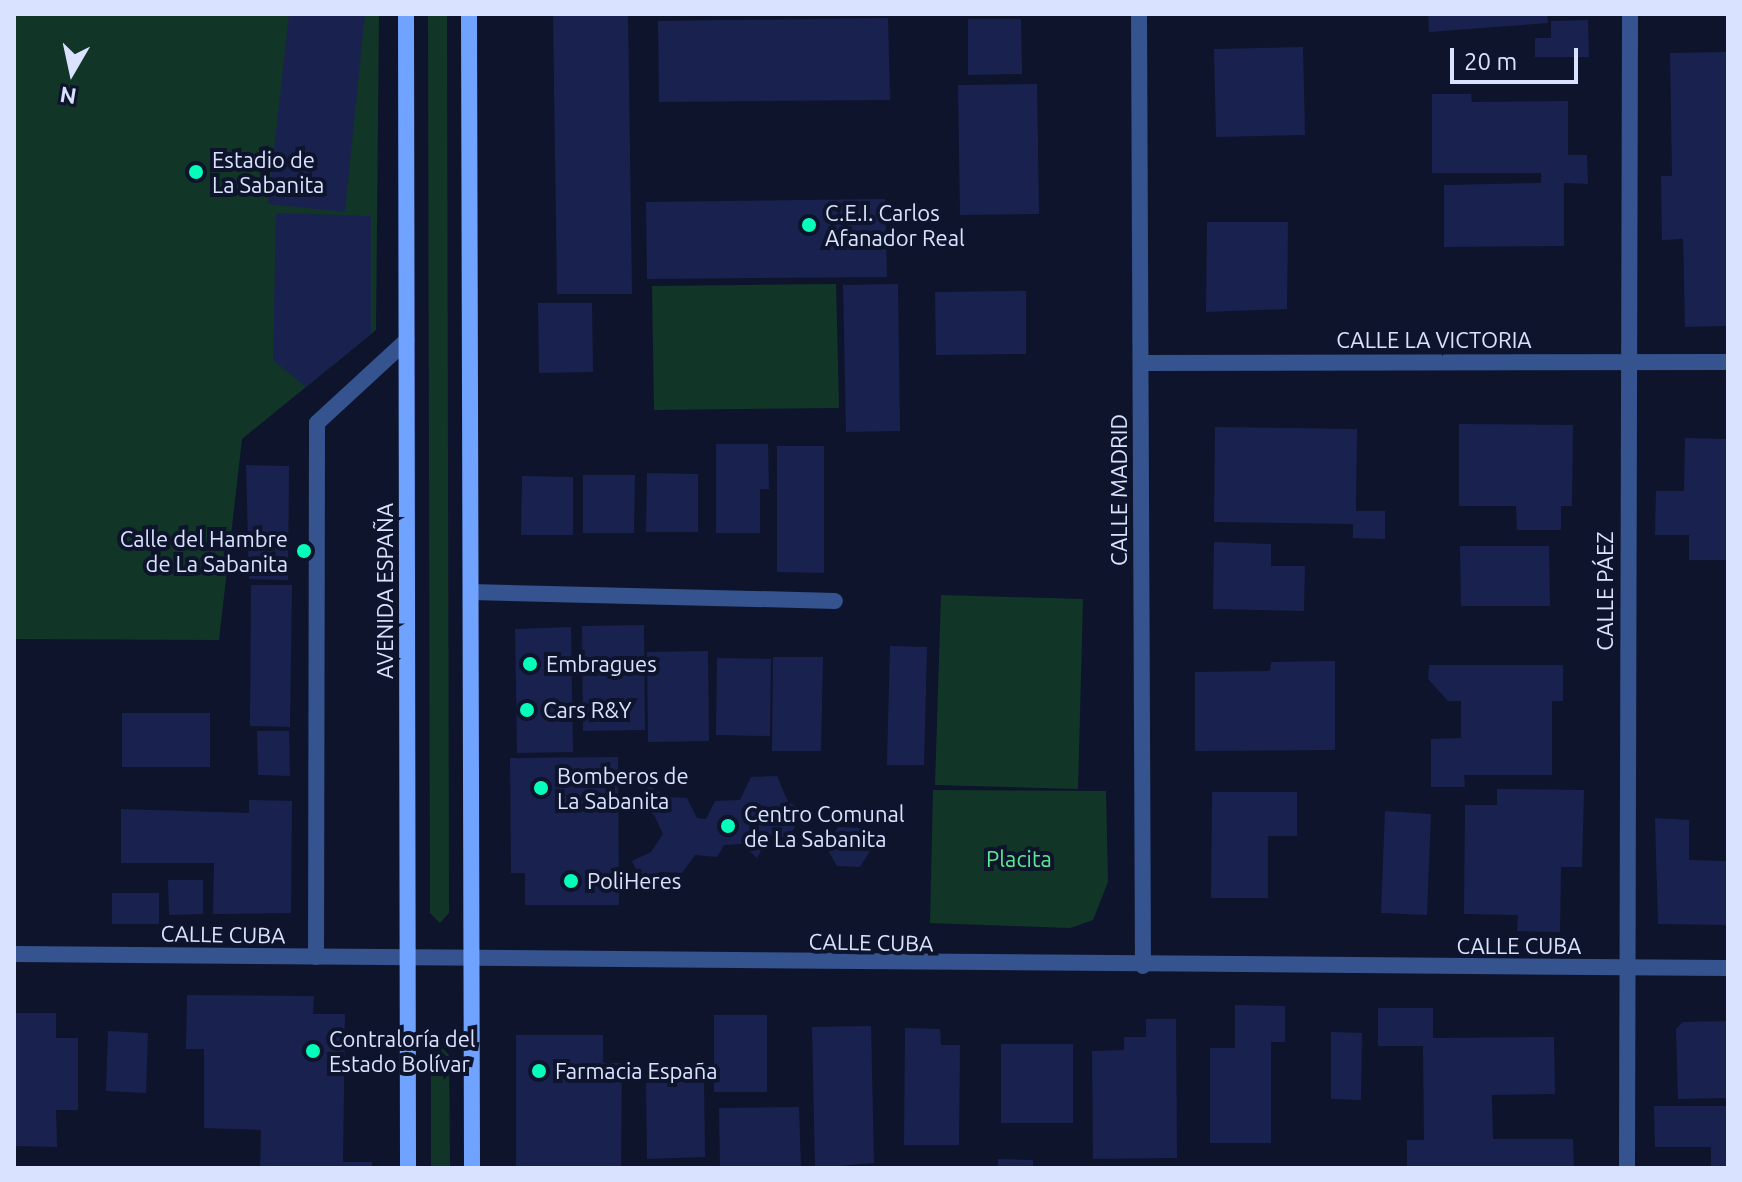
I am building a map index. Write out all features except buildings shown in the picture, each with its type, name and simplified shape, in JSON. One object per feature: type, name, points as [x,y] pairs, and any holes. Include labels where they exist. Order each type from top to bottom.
[{"type":"main road","name":"AVENIDA ESPAÑA","points":[[406,14],[408,1168]]},
{"type":"main road","points":[[469,14],[472,1168]]},
{"type":"street","name":"CALLE MADRID","points":[[1139,14],[1143,966]]},
{"type":"street","name":"CALLE PÁEZ","points":[[1627,1168],[1630,14]]},
{"type":"street","points":[[316,957],[317,423],[407,340]]},
{"type":"street","name":"CALLE LA VICTORIA","points":[[1141,363],[1728,362]]},
{"type":"street","points":[[471,592],[835,601]]},
{"type":"street","name":"CALLE CUBA","points":[[14,954],[1143,966],[1728,968]]},
{"type":"green space","name":"Estadio de La Sabanita","points":[[14,14],[379,14],[376,330],[242,439],[219,640],[14,639]]},
{"type":"green space","points":[[428,14],[447,14],[449,913],[440,923],[430,913]]},
{"type":"green space","points":[[836,284],[839,408],[654,410],[652,286]]},
{"type":"green space","points":[[941,595],[1083,599],[1078,789],[935,785]]},
{"type":"green space","name":"Placita","points":[[933,790],[1106,791],[1108,882],[1093,920],[1070,928],[930,923]]},
{"type":"green space","points":[[440,1046],[449,1055],[450,1168],[431,1168],[431,1055]]},
{"type":"place","name":"Estadio de La Sabanita","points":[[196,172]]},
{"type":"place","name":"C.E.I. Carlos Afanador Real","points":[[809,225]]},
{"type":"place","name":"Calle del Hambre de La Sabanita","points":[[304,551]]},
{"type":"place","name":"Embragues","points":[[530,664]]},
{"type":"place","name":"Cars R&Y","points":[[527,710]]},
{"type":"place","name":"Bomberos de La Sabanita","points":[[541,788]]},
{"type":"place","name":"Centro Comunal de La Sabanita","points":[[728,826]]},
{"type":"place","name":"PoliHeres","points":[[571,881]]},
{"type":"place","name":"Contraloría del Estado Bolívar","points":[[313,1051]]},
{"type":"place","name":"Farmacia España","points":[[539,1071]]}]
